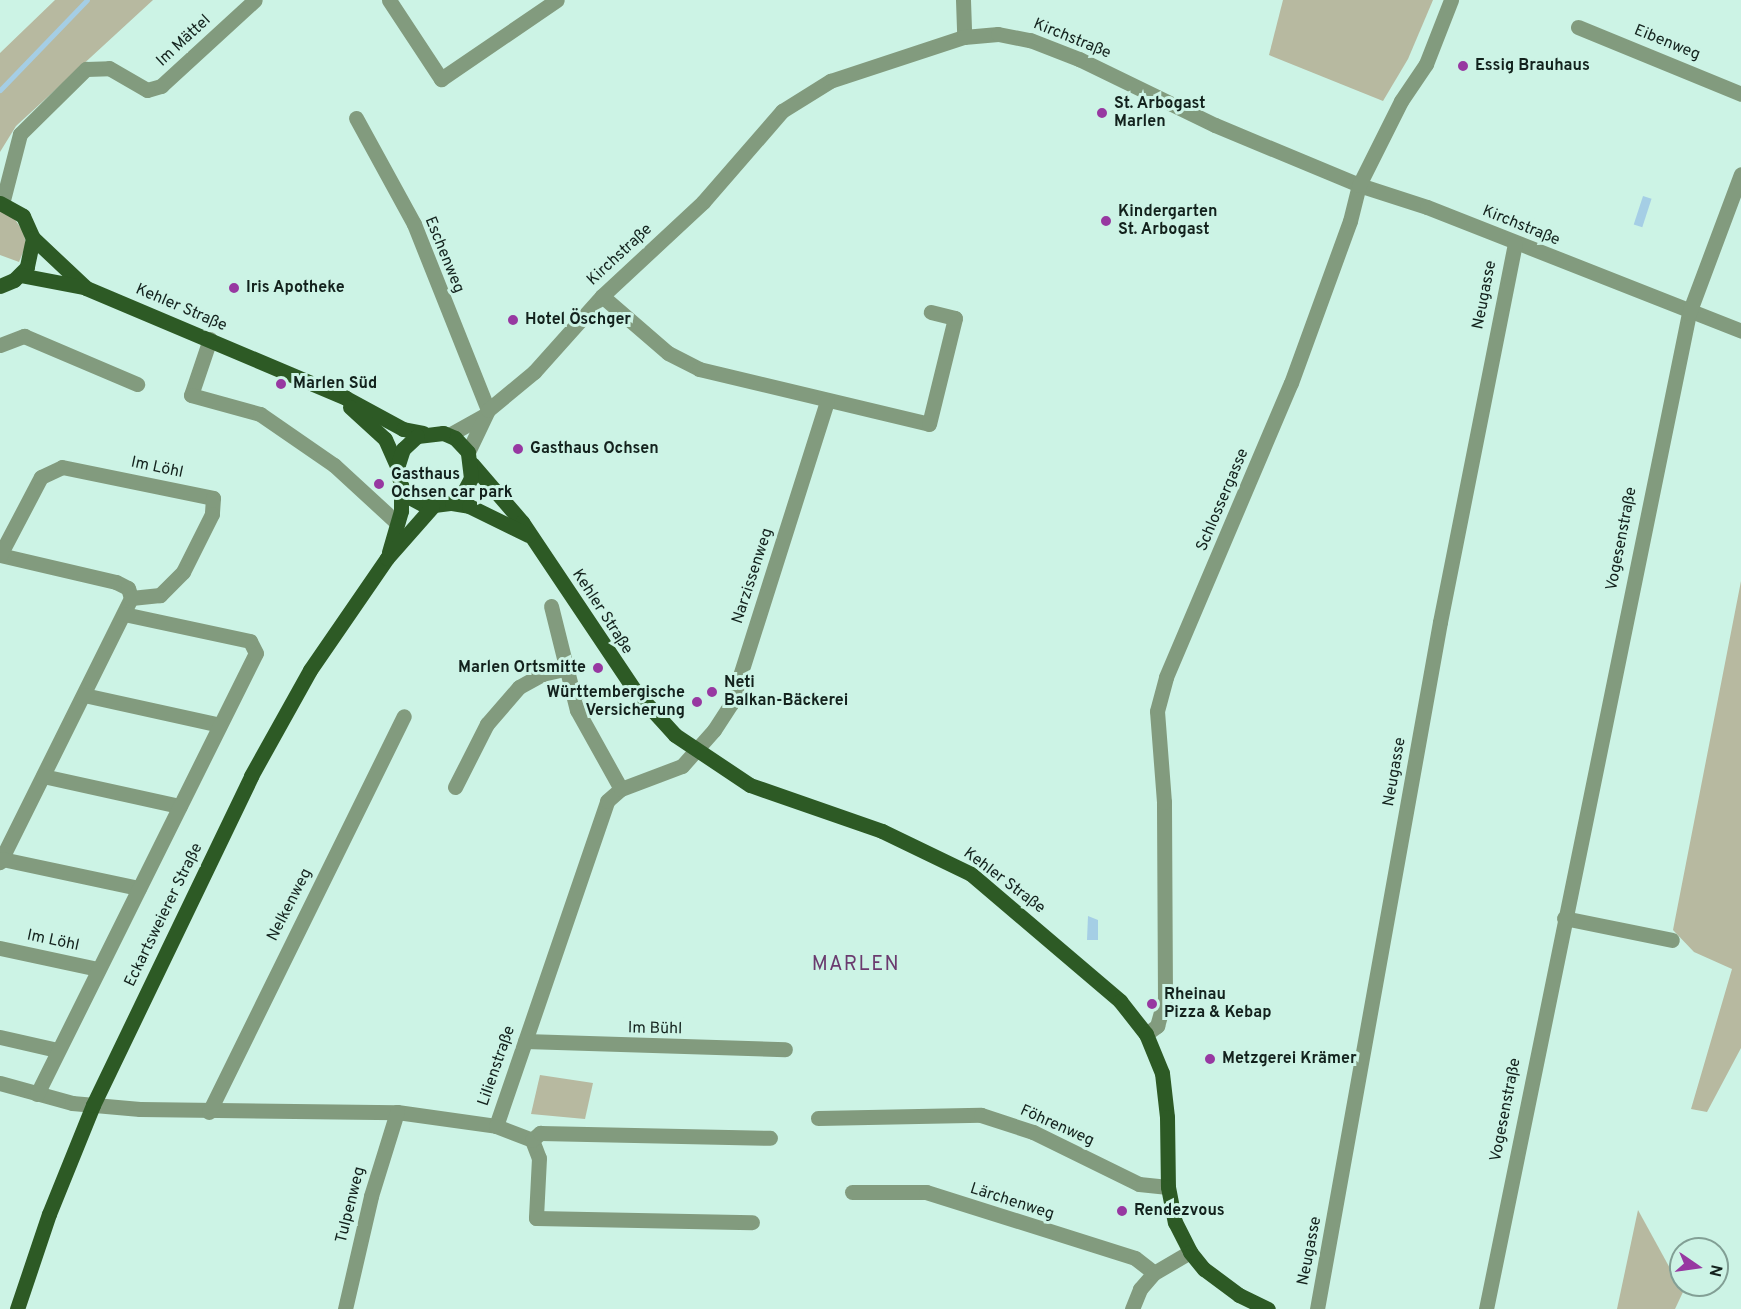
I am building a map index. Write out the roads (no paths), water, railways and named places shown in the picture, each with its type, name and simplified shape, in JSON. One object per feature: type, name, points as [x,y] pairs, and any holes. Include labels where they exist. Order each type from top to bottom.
[{"type":"main road","name":"Kehler Straße","points":[[1,203],[23,216],[33,238],[86,288],[328,391],[403,429],[449,435],[470,458],[533,539],[635,691],[659,721],[696,752],[750,785],[882,831],[971,874],[1078,962],[1120,1001],[1146,1034],[1155,1052],[1166,1095],[1168,1187],[1175,1222],[1190,1252],[1218,1281],[1268,1309]]},
{"type":"main road","points":[[0,286],[20,275],[31,258],[33,238]]},
{"type":"main road","points":[[20,275],[86,288]]},
{"type":"main road","name":"Kehler Straße","points":[[328,391],[385,439],[397,467],[401,486]]},
{"type":"main road","points":[[397,467],[407,444],[423,433]]},
{"type":"main road","points":[[452,503],[469,484],[470,458]]},
{"type":"main road","points":[[401,486],[414,501],[432,507]]},
{"type":"main road","name":"Eckartsweierer Straße","points":[[387,558],[398,523],[401,486]]},
{"type":"main road","name":"Kehler Straße","points":[[432,507],[452,503],[481,510],[533,539]]},
{"type":"main road","name":"Eckartsweierer Straße","points":[[17,1309],[49,1214],[93,1105],[269,741],[310,670],[387,558],[432,507]]},
{"type":"street","name":"Im Mättel","points":[[1,203],[20,134],[86,69],[109,68],[147,90],[162,86],[255,0]]},
{"type":"street","points":[[389,0],[441,79],[557,0]]},
{"type":"street","points":[[963,0],[964,37]]},
{"type":"street","name":"Schlossergasse","points":[[1146,1034],[1157,1026],[1165,999],[1164,802],[1158,711],[1166,677],[1291,384],[1350,221],[1359,185],[1401,101],[1426,64],[1451,0]]},
{"type":"street","name":"Eibenweg","points":[[1578,27],[1741,94]]},
{"type":"street","name":"Kirchstraße","points":[[449,435],[487,412],[534,372],[602,296],[736,168],[776,117],[807,93],[964,37],[998,34],[1030,40],[1079,59],[1215,125],[1359,185],[1741,331]]},
{"type":"street","name":"Eschenweg","points":[[356,118],[414,224],[487,412]]},
{"type":"street","name":"Vogesenstraße","points":[[1486,1309],[1689,313],[1741,174]]},
{"type":"street","name":"Neugasse","points":[[1317,1309],[1440,622],[1515,244]]},
{"type":"street","points":[[602,296],[668,353],[699,369],[827,402],[929,424],[956,318],[931,312]]},
{"type":"street","points":[[0,345],[24,336],[137,384]]},
{"type":"street","points":[[210,339],[190,395],[260,414],[334,465],[398,523]]},
{"type":"street","name":"Narzissenweg","points":[[696,752],[731,704],[827,402]]},
{"type":"street","name":"Kirchstraße","points":[[470,458],[487,412]]},
{"type":"street","name":"Im Löhl","points":[[62,467],[213,498],[212,514],[183,572],[160,595],[130,598],[128,588],[116,582],[0,555],[41,477],[62,467]]},
{"type":"street","points":[[130,598],[1,861],[139,888]]},
{"type":"street","points":[[551,606],[564,669],[577,710],[621,789],[682,766],[696,752]]},
{"type":"street","points":[[37,1094],[256,653],[250,641],[124,614]]},
{"type":"street","points":[[455,787],[487,724],[519,687],[542,674],[564,669]]},
{"type":"street","points":[[84,695],[220,725]]},
{"type":"street","name":"Nelkenweg","points":[[209,1112],[404,716]]},
{"type":"street","points":[[43,776],[180,806]]},
{"type":"street","name":"Lilienstraße","points":[[0,1083],[37,1094],[93,1105],[209,1112],[397,1112],[496,1126],[600,818],[607,801],[621,789]]},
{"type":"street","points":[[1564,918],[1672,940]]},
{"type":"street","name":"Im Löhl","points":[[0,948],[98,969]]},
{"type":"street","points":[[0,1037],[57,1050]]},
{"type":"street","name":"Im Bühl","points":[[525,1041],[785,1049]]},
{"type":"street","name":"Tulpenweg","points":[[345,1309],[370,1196],[397,1112]]},
{"type":"street","name":"Föhrenweg","points":[[818,1118],[981,1115],[1033,1131],[1139,1184],[1168,1187]]},
{"type":"street","points":[[496,1126],[532,1140]]},
{"type":"street","points":[[532,1140],[540,1133],[770,1138]]},
{"type":"street","points":[[532,1140],[538,1158],[536,1218],[752,1222]]},
{"type":"street","name":"Lärchenweg","points":[[852,1192],[926,1192],[1135,1258],[1154,1273]]},
{"type":"street","points":[[1132,1309],[1140,1289],[1154,1273],[1190,1252]]},
{"type":"water","points":[[1643,196],[1652,199],[1642,227],[1634,225]]},
{"type":"water","points":[[1088,916],[1098,920],[1098,940],[1087,940]]},
{"type":"waterway","points":[[0,90],[87,0]]},
{"type":"place","name":"Essig Brauhaus","points":[[1463,66]]},
{"type":"place","name":"St. Arbogast Marlen","points":[[1102,113]]},
{"type":"place","name":"Kindergarten St. Arbogast","points":[[1106,221]]},
{"type":"place","name":"Iris Apotheke","points":[[234,288]]},
{"type":"place","name":"Hotel Öschger","points":[[513,320]]},
{"type":"place","name":"Marlen Süd","points":[[281,384]]},
{"type":"place","name":"Gasthaus Ochsen","points":[[518,449]]},
{"type":"place","name":"Gasthaus Ochsen car park","points":[[379,484]]},
{"type":"place","name":"Marlen Ortsmitte","points":[[598,668]]},
{"type":"place","name":"Neti Balkan-Bäckerei","points":[[712,692]]},
{"type":"place","name":"Württembergische Versicherung","points":[[697,702]]},
{"type":"place","name":"Rheinau Pizza & Kebap","points":[[1152,1004]]},
{"type":"place","name":"Metzgerei Krämer","points":[[1210,1059]]},
{"type":"place","name":"Rendezvous","points":[[1122,1211]]},
{"type":"district","name":"MARLEN","points":[[856,965]]}]
